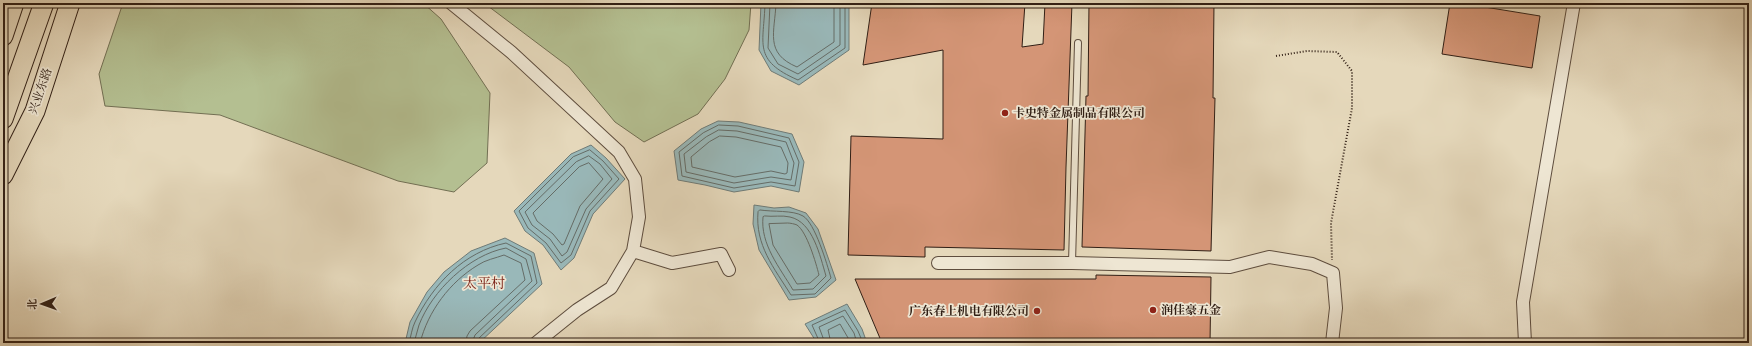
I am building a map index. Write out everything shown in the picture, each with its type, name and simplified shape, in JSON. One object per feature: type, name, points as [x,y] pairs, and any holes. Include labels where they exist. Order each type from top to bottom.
[{"type":"main road","points":[[3,36],[14,3]]},
{"type":"main road","points":[[3,119],[44,3]]},
{"type":"main road","name":"兴业东路","points":[[3,175],[35,111],[70,3]]},
{"type":"street","points":[[451,3],[511,52],[618,152],[636,179],[639,217],[632,251],[611,288],[577,310],[536,343]]},
{"type":"street","points":[[1525,343],[1523,302],[1574,3]]},
{"type":"street","points":[[632,251],[672,262],[721,254],[729,270]]},
{"type":"street","points":[[938,263],[1072,263],[1230,267],[1269,257],[1312,264],[1333,273],[1336,308],[1332,343]]},
{"type":"lane","points":[[1072,263],[1078,43]]},
{"type":"path","points":[[1276,56],[1307,51],[1337,52],[1352,71],[1352,108],[1332,223],[1333,273]]},
{"type":"green space","points":[[123,3],[423,3],[441,19],[490,93],[487,163],[454,192],[398,181],[220,115],[105,106],[99,74]]},
{"type":"green space","points":[[484,3],[751,3],[749,30],[725,79],[698,114],[644,142],[615,122],[569,67]]},
{"type":"water","points":[[761,3],[849,3],[849,50],[799,85],[771,71],[759,50]]},
{"type":"water","points":[[718,121],[739,122],[792,134],[804,162],[799,192],[771,186],[734,192],[678,180],[674,151],[701,129]]},
{"type":"water","points":[[591,145],[606,158],[625,179],[593,214],[574,258],[561,270],[543,245],[525,231],[514,211],[571,154]]},
{"type":"water","points":[[754,205],[774,208],[789,207],[806,213],[818,229],[836,280],[816,297],[789,300],[759,250],[753,224]]},
{"type":"water","points":[[505,238],[534,253],[542,284],[479,343],[405,343],[410,322],[427,292],[444,272],[471,251]]},
{"type":"water","points":[[847,304],[862,329],[867,343],[817,343],[805,324]]},
{"type":"building","points":[[872,3],[1025,3],[1022,47],[1043,44],[1045,3],[1072,3],[1064,250],[925,247],[925,257],[848,255],[851,136],[943,139],[943,50],[863,65]]},
{"type":"building","points":[[1089,3],[1214,3],[1213,98],[1215,98],[1211,251],[1082,247],[1086,96],[1088,96]]},
{"type":"building","points":[[1450,3],[1460,3],[1540,16],[1532,68],[1442,54]]},
{"type":"building","points":[[1096,275],[1211,277],[1210,343],[882,343],[855,279],[1096,279]]},
{"type":"place","name":"卡史特金属制品有限公司","points":[[1005,113]]},
{"type":"place","name":"润佳豪五金","points":[[1153,310]]},
{"type":"place","name":"广东春上机电有限公司","points":[[1037,311]]},
{"type":"district","name":"太平村","points":[[484,283]]}]
